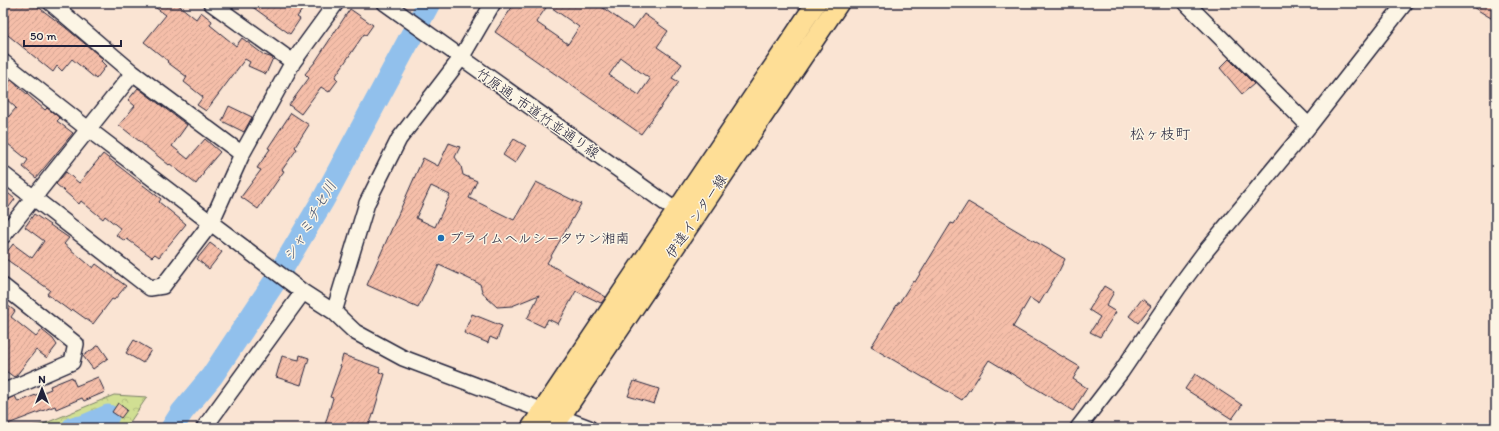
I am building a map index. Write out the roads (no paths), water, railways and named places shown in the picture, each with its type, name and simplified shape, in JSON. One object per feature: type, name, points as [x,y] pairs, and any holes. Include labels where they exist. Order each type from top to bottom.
[{"type":"main road","name":"伊達インター線","points":[[531,428],[816,3]]},
{"type":"main road","name":"伊達インター線","points":[[557,423],[839,3]]},
{"type":"street","points":[[51,3],[133,72],[242,154]]},
{"type":"street","points":[[211,3],[293,62]]},
{"type":"street","points":[[3,174],[150,288],[163,286],[211,223],[242,154],[293,62],[336,3]]},
{"type":"street","name":"竹原通, 市道竹並通り線","points":[[385,3],[692,222]]},
{"type":"street","points":[[334,312],[365,210],[399,139],[461,58],[493,3]]},
{"type":"street","points":[[1186,3],[1309,126]]},
{"type":"street","points":[[1078,428],[1121,372],[1178,288],[1204,253],[1309,126],[1405,3]]},
{"type":"street","points":[[3,62],[211,223],[334,312],[355,332],[403,358],[544,410],[557,423],[589,428]]},
{"type":"street","points":[[3,236],[133,72]]},
{"type":"street","points":[[3,286],[76,344],[72,362],[3,392]]},
{"type":"street","points":[[204,428],[299,288]]},
{"type":"waterway","name":"シャミチセ川","points":[[172,428],[182,412],[212,376],[273,284],[323,200],[429,3]]},
{"type":"waterway","points":[[73,428],[82,427],[108,416]]},
{"type":"place","name":"プライムヘルシータウン湘南","points":[[441,238]]},
{"type":"district","name":"松ヶ枝町","points":[[1160,134]]}]
